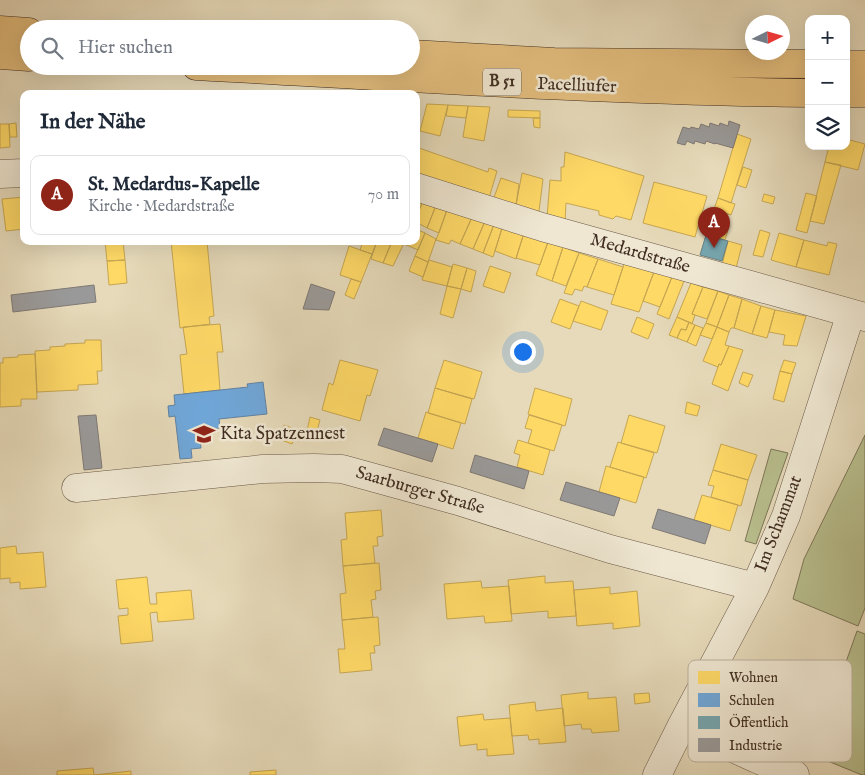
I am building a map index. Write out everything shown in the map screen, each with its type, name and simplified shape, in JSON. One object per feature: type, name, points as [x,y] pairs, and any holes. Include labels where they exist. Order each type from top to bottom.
[{"type":"main road","points":[[0,30],[20,31]]},
{"type":"main road","points":[[0,55],[20,56]]},
{"type":"main road","name":"Pacelliufer","points":[[420,55],[554,62],[805,64]]},
{"type":"main road","points":[[850,65],[865,65]]},
{"type":"main road","name":"Pacelliufer","points":[[361,75],[545,85],[805,93]]},
{"type":"main road","points":[[850,93],[865,93]]},
{"type":"street","points":[[0,174],[20,173]]},
{"type":"street","name":"Medardstraße","points":[[420,188],[542,227],[858,315]]},
{"type":"street","name":"Im Schammat","points":[[716,660],[755,587],[786,516],[858,315]]},
{"type":"street","name":"Saarburger Straße","points":[[76,488],[263,469],[342,469],[458,501],[610,549],[755,587]]},
{"type":"street","name":"Im Schammat","points":[[657,775],[688,714]]},
{"type":"street","points":[[682,725],[688,728]]},
{"type":"street","points":[[764,762],[795,775]]},
{"type":"green space","points":[[865,435],[865,608],[858,626],[793,599],[804,559]]},
{"type":"green space","points":[[771,449],[788,453],[756,544],[745,541]]},
{"type":"green space","points":[[857,631],[865,634],[865,775],[830,762],[852,762],[852,660],[847,660]]},
{"type":"building: Wohnen","points":[[427,104],[448,105],[440,136],[420,131]]},
{"type":"building: Wohnen","points":[[448,105],[468,106],[466,118],[446,116]]},
{"type":"building: Wohnen","points":[[468,106],[490,107],[484,141],[463,137]]},
{"type":"building: Wohnen","points":[[508,110],[540,111],[540,118],[508,117]]},
{"type":"building: Wohnen","points":[[533,118],[540,118],[540,128],[534,127]]},
{"type":"building: Wohnen","points":[[16,123],[17,137],[10,137],[9,124]]},
{"type":"building: Wohnen","points":[[0,124],[9,124],[10,147],[0,148]]},
{"type":"building: Wohnen","points":[[737,134],[751,139],[731,203],[718,198]]},
{"type":"building: Wohnen","points":[[850,140],[865,144],[858,170],[825,162],[828,150],[850,150]]},
{"type":"building: Wohnen","points":[[420,148],[488,172],[489,168],[497,171],[489,198],[420,174]]},
{"type":"building: Wohnen","points":[[565,152],[644,176],[631,220],[616,216],[613,219],[599,215],[599,211],[566,203],[565,222],[547,217],[550,180],[561,181],[561,167],[564,167]]},
{"type":"building: Wohnen","points":[[825,162],[841,165],[824,224],[810,221]]},
{"type":"building: Wohnen","points":[[743,167],[752,170],[746,188],[737,185]]},
{"type":"building: Wohnen","points":[[522,173],[543,179],[538,219],[515,211]]},
{"type":"building: Wohnen","points":[[501,178],[519,184],[515,211],[492,203]]},
{"type":"building: Wohnen","points":[[654,182],[707,196],[695,237],[643,223]]},
{"type":"building: Wohnen","points":[[806,193],[817,196],[807,233],[796,230]]},
{"type":"building: Wohnen","points":[[764,194],[775,197],[773,204],[762,201]]},
{"type":"building: Wohnen","points":[[20,197],[20,229],[6,231],[2,199]]},
{"type":"building: Wohnen","points":[[420,198],[424,199],[420,208]]},
{"type":"building: Wohnen","points":[[718,198],[735,204],[731,215],[714,209]]},
{"type":"building: Wohnen","points":[[424,199],[437,203],[427,228],[420,224],[420,208]]},
{"type":"building: Wohnen","points":[[437,203],[448,207],[439,233],[427,228]]},
{"type":"building: Wohnen","points":[[448,207],[473,215],[460,244],[451,240],[449,244],[436,240]]},
{"type":"building: Wohnen","points":[[714,209],[728,214],[723,228],[728,230],[725,240],[706,235]]},
{"type":"building: Wohnen","points":[[473,215],[486,219],[473,249],[460,244]]},
{"type":"building: Wohnen","points":[[486,219],[495,222],[483,253],[473,249]]},
{"type":"building: Wohnen","points":[[495,222],[503,225],[493,257],[483,253]]},
{"type":"building: Wohnen","points":[[503,225],[524,233],[516,259],[495,251]]},
{"type":"building: Wohnen","points":[[760,230],[770,233],[763,257],[753,255]]},
{"type":"building: Wohnen","points":[[420,231],[425,233],[418,250],[406,245],[420,245]]},
{"type":"building: Wohnen","points":[[425,233],[436,239],[428,262],[415,256]]},
{"type":"building: Wohnen","points":[[524,233],[548,242],[540,265],[516,258]]},
{"type":"building: Wohnen","points":[[779,233],[804,240],[796,267],[771,260]]},
{"type":"building: Wohnen","points":[[804,240],[827,246],[828,242],[837,244],[829,275],[796,267]]},
{"type":"building: Wohnen","points":[[728,241],[742,245],[735,272],[721,269]]},
{"type":"building: Wohnen","points":[[548,242],[563,247],[552,281],[536,275]]},
{"type":"building: Wohnen","points":[[105,245],[123,245],[125,260],[107,261]]},
{"type":"building: Wohnen","points":[[171,245],[207,245],[214,316],[209,317],[210,324],[180,328]]},
{"type":"building: Wohnen","points":[[362,245],[375,245],[372,254],[360,250]]},
{"type":"building: Wohnen","points":[[376,245],[391,245],[383,263],[371,259]]},
{"type":"building: Wohnen","points":[[390,245],[403,245],[393,266],[383,263]]},
{"type":"building: Wohnen","points":[[349,246],[372,254],[361,282],[340,275]]},
{"type":"building: Wohnen","points":[[563,247],[579,253],[566,286],[552,281]]},
{"type":"building: Wohnen","points":[[579,253],[598,259],[587,287],[584,286],[582,291],[575,289],[572,295],[564,293]]},
{"type":"building: Wohnen","points":[[415,256],[428,262],[423,277],[409,271]]},
{"type":"building: Wohnen","points":[[598,259],[623,267],[614,295],[587,287]]},
{"type":"building: Wohnen","points":[[125,260],[127,283],[109,285],[107,261]]},
{"type":"building: Wohnen","points":[[429,260],[452,267],[447,286],[422,280]]},
{"type":"building: Wohnen","points":[[453,264],[467,268],[461,289],[447,286]]},
{"type":"building: Wohnen","points":[[624,264],[654,272],[639,312],[611,304]]},
{"type":"building: Wohnen","points":[[490,266],[511,273],[504,293],[483,286]]},
{"type":"building: Wohnen","points":[[467,268],[476,271],[471,292],[461,289]]},
{"type":"building: Wohnen","points":[[654,272],[672,277],[660,307],[643,301]]},
{"type":"building: Wohnen","points":[[672,277],[684,281],[669,319],[657,314]]},
{"type":"building: Wohnen","points":[[351,279],[361,282],[354,299],[345,295]]},
{"type":"building: Wohnen","points":[[691,283],[703,287],[692,314],[695,315],[692,324],[677,317]]},
{"type":"building: Wohnen","points":[[447,286],[461,289],[453,318],[440,314]]},
{"type":"building: Wohnen","points":[[703,287],[718,291],[707,319],[692,314]]},
{"type":"building: Wohnen","points":[[718,291],[729,295],[717,327],[706,323]]},
{"type":"building: Wohnen","points":[[729,295],[742,299],[734,328],[731,328],[729,332],[717,327]]},
{"type":"building: Wohnen","points":[[560,299],[579,306],[570,329],[551,322]]},
{"type":"building: Wohnen","points":[[742,299],[761,306],[752,334],[734,328]]},
{"type":"building: Wohnen","points":[[581,301],[608,311],[601,330],[573,321]]},
{"type":"building: Wohnen","points":[[761,306],[775,310],[767,338],[752,334]]},
{"type":"building: Wohnen","points":[[775,310],[806,316],[797,346],[783,345],[785,335],[769,332]]},
{"type":"building: Wohnen","points":[[637,317],[654,324],[648,339],[631,332]]},
{"type":"building: Wohnen","points":[[677,317],[689,322],[686,330],[681,329],[677,338],[669,335]]},
{"type":"building: Wohnen","points":[[689,322],[695,325],[687,342],[677,338],[681,329],[686,330]]},
{"type":"building: Wohnen","points":[[706,323],[717,327],[712,339],[700,335]]},
{"type":"building: Wohnen","points":[[220,324],[223,352],[217,352],[220,390],[184,394],[180,355],[187,354],[183,327]]},
{"type":"building: Wohnen","points":[[695,325],[703,328],[696,346],[687,342]]},
{"type":"building: Wohnen","points":[[717,327],[729,332],[725,345],[729,346],[721,365],[719,364],[718,367],[703,361]]},
{"type":"building: Wohnen","points":[[85,340],[101,340],[102,371],[97,371],[98,384],[78,385],[78,390],[37,392],[35,351],[50,350],[50,347],[65,346],[65,344],[85,343]]},
{"type":"building: Wohnen","points":[[729,346],[743,350],[728,391],[712,384],[719,364],[721,365]]},
{"type":"building: Wohnen","points":[[35,354],[37,399],[21,399],[21,406],[0,407],[0,363],[3,363],[3,358]]},
{"type":"building: Wohnen","points":[[340,360],[378,370],[370,396],[367,395],[360,421],[322,410],[329,383],[333,385]]},
{"type":"building: Wohnen","points":[[444,360],[482,372],[474,399],[435,388]]},
{"type":"building: Wohnen","points":[[784,360],[796,363],[792,374],[780,371]]},
{"type":"building: Wohnen","points":[[780,371],[792,374],[784,402],[773,399]]},
{"type":"building: Wohnen","points":[[743,372],[753,375],[748,387],[739,383]]},
{"type":"building: Wohnen","points":[[435,388],[472,399],[465,424],[428,413]]},
{"type":"building: Wohnen","points":[[535,388],[572,399],[565,426],[528,414]]},
{"type":"building: Wohnen","points":[[687,402],[700,406],[697,416],[685,413]]},
{"type":"building: Wohnen","points":[[426,412],[461,423],[453,449],[418,438]]},
{"type":"building: Wohnen","points":[[529,415],[562,425],[554,451],[528,443],[532,430],[525,428]]},
{"type":"building: Wohnen","points":[[629,415],[665,426],[657,453],[621,443]]},
{"type":"building: Wohnen","points":[[310,417],[320,420],[315,438],[306,436]]},
{"type":"building: Wohnen","points":[[284,425],[297,430],[292,444],[279,439]]},
{"type":"building: Wohnen","points":[[518,440],[550,450],[543,475],[517,467],[520,455],[514,453]]},
{"type":"building: Wohnen","points":[[618,442],[654,453],[646,478],[610,467]]},
{"type":"building: Wohnen","points":[[721,444],[757,455],[748,480],[713,470]]},
{"type":"building: Wohnen","points":[[606,466],[644,477],[636,503],[599,492]]},
{"type":"building: Wohnen","points":[[713,470],[748,480],[741,506],[711,497],[714,486],[708,485]]},
{"type":"building: Wohnen","points":[[702,495],[738,505],[730,531],[694,520]]},
{"type":"building: Wohnen","points":[[381,510],[383,536],[377,537],[378,546],[373,546],[375,563],[343,566],[341,540],[347,539],[345,513]]},
{"type":"building: Wohnen","points":[[16,546],[17,554],[43,552],[46,587],[20,589],[20,582],[10,583],[10,578],[0,579],[0,548]]},
{"type":"building: Wohnen","points":[[379,563],[381,590],[375,591],[376,599],[371,600],[373,617],[342,620],[340,594],[346,593],[343,566]]},
{"type":"building: Wohnen","points":[[545,576],[545,583],[573,581],[576,616],[548,618],[548,611],[511,614],[508,580]]},
{"type":"building: Wohnen","points":[[147,577],[150,604],[157,604],[156,593],[191,590],[194,619],[158,622],[157,612],[150,613],[153,641],[121,644],[118,616],[128,615],[128,608],[119,609],[116,580]]},
{"type":"building: Wohnen","points":[[481,581],[482,588],[509,586],[512,621],[485,623],[484,616],[447,619],[444,584]]},
{"type":"building: Wohnen","points":[[610,587],[610,594],[637,591],[640,626],[613,629],[613,623],[577,626],[574,590]]},
{"type":"building: Wohnen","points":[[378,617],[380,645],[374,646],[375,653],[370,653],[372,670],[340,673],[338,649],[345,649],[342,620]]},
{"type":"building: Wohnen","points":[[588,692],[588,699],[616,697],[619,731],[592,733],[591,729],[582,729],[581,724],[564,726],[561,695]]},
{"type":"building: Wohnen","points":[[649,693],[650,702],[635,704],[634,694]]},
{"type":"building: Wohnen","points":[[535,702],[536,711],[563,708],[566,742],[539,744],[539,739],[529,740],[528,735],[512,736],[509,705]]},
{"type":"building: Wohnen","points":[[483,714],[484,720],[510,718],[514,754],[487,756],[487,749],[477,750],[477,744],[460,746],[457,717]]},
{"type":"building: Wohnen","points":[[93,768],[94,775],[57,775],[57,771]]},
{"type":"building: Wohnen","points":[[276,770],[276,775],[250,775],[250,772]]},
{"type":"building: Wohnen","points":[[131,771],[131,775],[94,775]]},
{"type":"building: Schulen","points":[[263,382],[267,414],[219,419],[220,428],[209,429],[210,438],[200,439],[201,448],[191,449],[192,458],[180,459],[175,416],[169,417],[168,406],[175,405],[174,395],[248,387],[247,384]]},
{"type":"building: Öffentlich","points":[[706,235],[728,241],[722,261],[700,255]]},
{"type":"building: Industrie","points":[[729,121],[740,125],[733,148],[706,141],[705,144],[695,141],[694,144],[687,141],[685,145],[677,143],[683,127],[699,129],[701,124],[709,127],[710,123],[719,126],[720,123],[728,126]]},
{"type":"building: Industrie","points":[[311,284],[335,292],[329,310],[303,309]]},
{"type":"building: Industrie","points":[[94,285],[96,302],[13,312],[11,295]]},
{"type":"building: Industrie","points":[[96,415],[102,468],[84,470],[78,416]]},
{"type":"building: Industrie","points":[[384,428],[438,444],[432,462],[378,445]]},
{"type":"building: Industrie","points":[[475,455],[529,471],[524,489],[470,472]]},
{"type":"building: Industrie","points":[[566,482],[620,498],[614,516],[560,500]]},
{"type":"building: Industrie","points":[[658,509],[711,525],[705,544],[652,528]]},
{"type":"place","name":"St. Medardus-Kapelle","points":[[714,248]]},
{"type":"place","name":"Kita Spatzennest","points":[[204,434]]}]
